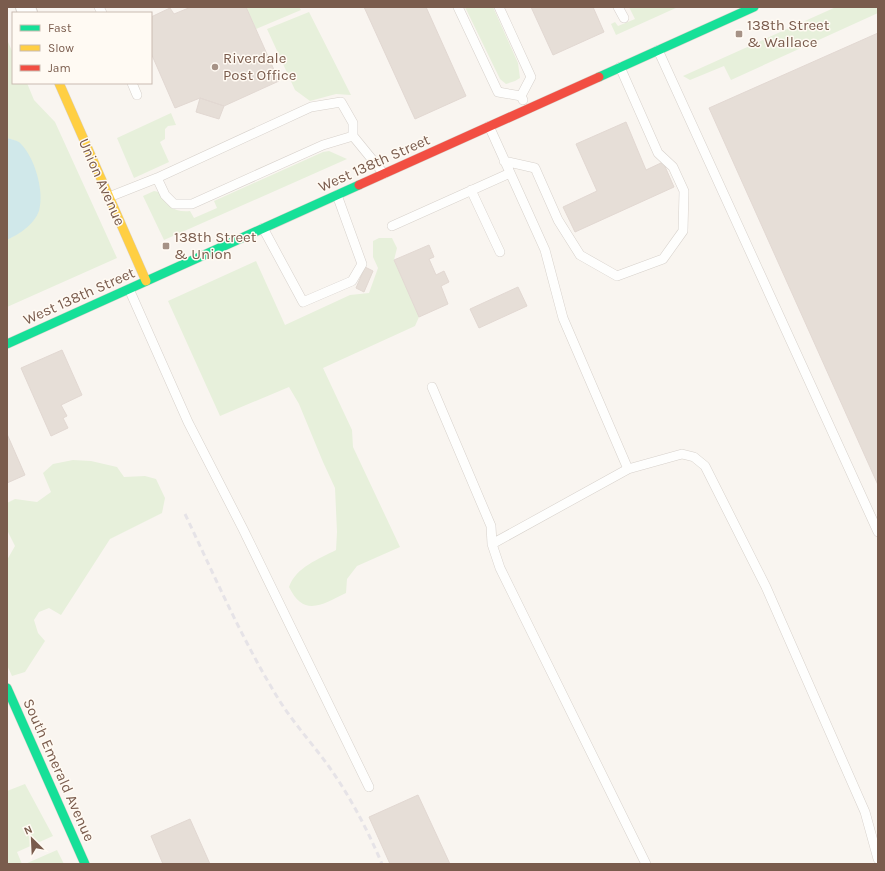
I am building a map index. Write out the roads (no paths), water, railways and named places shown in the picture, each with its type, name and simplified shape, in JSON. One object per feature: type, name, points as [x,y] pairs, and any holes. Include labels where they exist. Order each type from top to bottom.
[{"type":"street","name":"West 138th Street","points":[[7,344],[754,7]]},
{"type":"street","name":"Union Avenue","points":[[59,84],[146,281]]},
{"type":"street","name":"South Emerald Avenue","points":[[7,688],[85,864]]},
{"type":"lane","points":[[458,7],[498,92],[522,96]]},
{"type":"lane","points":[[499,7],[531,77],[522,96],[527,109]]},
{"type":"lane","points":[[618,7],[624,18]]},
{"type":"lane","points":[[658,50],[878,532]]},
{"type":"lane","points":[[504,161],[535,168],[558,220],[580,256],[617,276],[663,259],[683,231],[684,191],[673,167],[658,153],[620,67]]},
{"type":"lane","points":[[132,84],[137,95]]},
{"type":"lane","points":[[109,197],[157,178],[312,107],[341,102],[353,123],[353,136],[384,174]]},
{"type":"lane","points":[[489,126],[545,250],[563,318],[628,469]]},
{"type":"lane","points":[[157,178],[165,195],[174,204],[192,204],[323,145],[353,136]]},
{"type":"lane","points":[[392,226],[510,173]]},
{"type":"lane","points":[[471,190],[500,252]]},
{"type":"lane","points":[[263,228],[303,302],[352,280],[362,264],[337,195]]},
{"type":"lane","points":[[129,289],[188,422],[243,529],[370,787]]},
{"type":"lane","points":[[432,387],[491,526],[492,544],[500,568],[646,864]]},
{"type":"lane","points":[[492,544],[628,469],[682,454],[694,457],[705,466],[766,587],[865,812],[878,860]]},
{"type":"water","points":[[7,138],[19,142],[29,155],[34,164],[41,194],[39,211],[34,221],[21,232],[7,240]]},
{"type":"railway","points":[[185,514],[228,606],[263,673],[282,705],[325,761],[353,804],[382,864]]},
{"type":"place","name":"138th Street & Wallace","points":[[739,34]]},
{"type":"place","name":"Riverdale Post Office","points":[[215,67]]},
{"type":"place","name":"138th Street & Union","points":[[166,246]]}]
